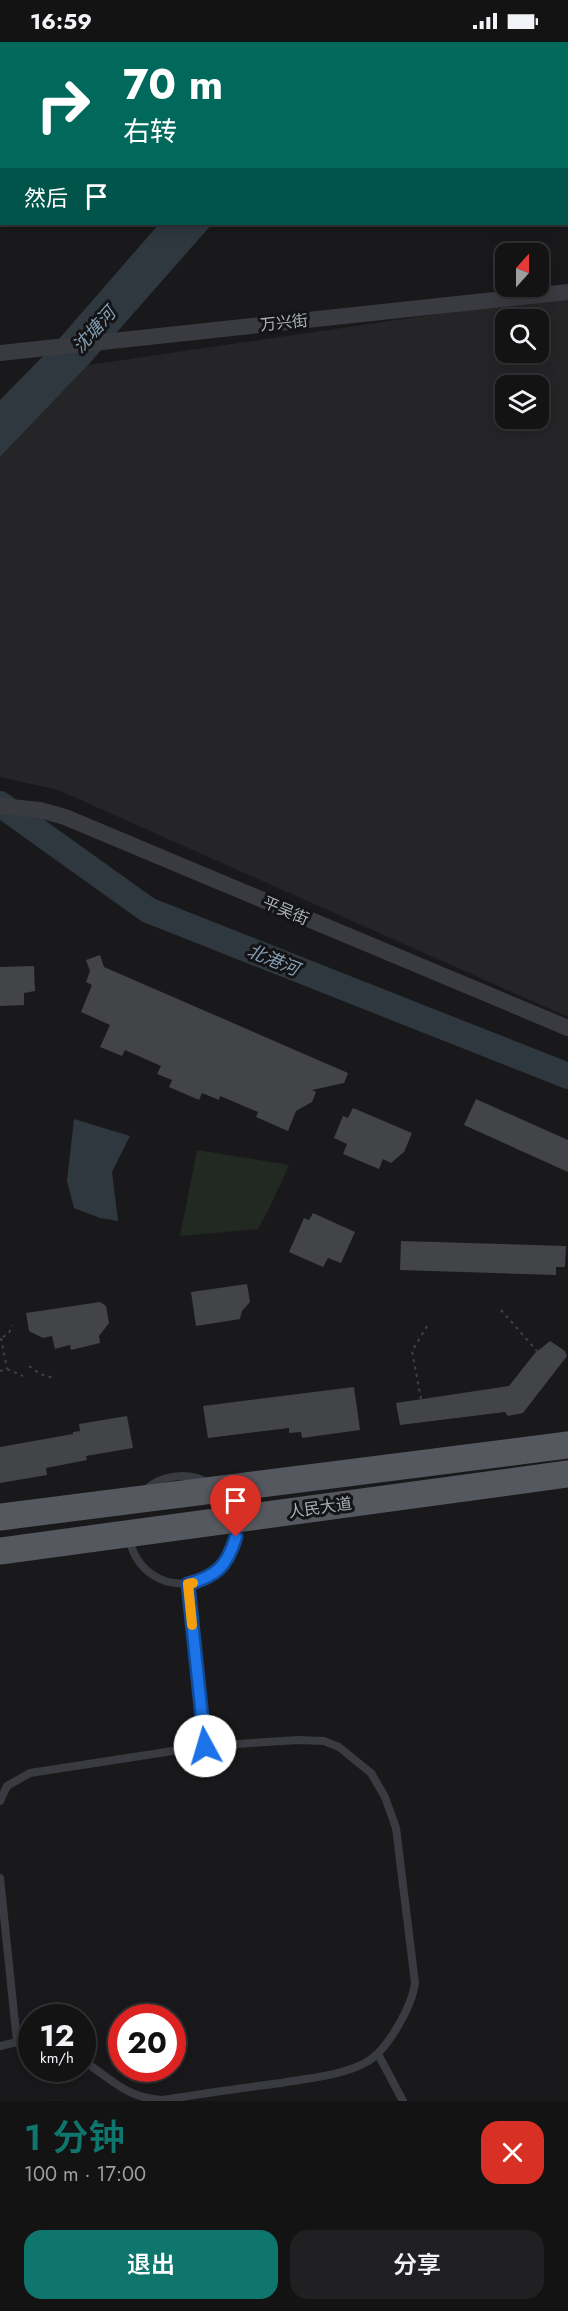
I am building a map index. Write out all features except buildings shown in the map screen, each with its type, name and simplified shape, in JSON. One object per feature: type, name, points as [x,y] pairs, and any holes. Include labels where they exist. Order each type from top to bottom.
[{"type":"main road","name":"人民大道","points":[[0,1517],[568,1445]]},
{"type":"main road","name":"人民大道","points":[[0,1551],[568,1474]]},
{"type":"street","name":"万兴街","points":[[0,354],[568,292]]},
{"type":"street","name":"平吴街","points":[[0,806],[40,810],[65,817],[568,1028]]},
{"type":"lane","points":[[138,1498],[149,1486],[166,1478],[201,1479],[217,1488]]},
{"type":"lane","points":[[128,1533],[132,1551],[141,1565],[154,1576],[170,1583],[188,1584],[205,1579],[220,1569],[231,1554],[236,1537],[235,1519]]},
{"type":"lane","points":[[188,1584],[205,1746]]},
{"type":"lane","points":[[0,1801],[7,1786],[30,1773],[205,1746],[298,1740],[324,1741],[349,1754],[371,1773],[379,1784],[396,1828],[415,1983],[411,2001],[378,2054],[367,2062],[333,2073],[162,2100],[144,2099],[130,2094],[96,2070]]},
{"type":"lane","points":[[0,1878],[17,2042],[0,2046]]},
{"type":"lane","points":[[378,2054],[403,2101]]},
{"type":"path","points":[[501,1310],[537,1351]]},
{"type":"path","points":[[421,1399],[412,1351],[429,1323]]},
{"type":"path","points":[[7,1369],[1,1338],[9,1334],[12,1325]]},
{"type":"path","points":[[29,1366],[40,1374],[54,1378]]},
{"type":"path","points":[[0,1371],[7,1369],[23,1376]]},
{"type":"shaded area","points":[[568,295],[568,1017],[58,790],[0,777],[0,457],[88,365]]},
{"type":"shaded area","points":[[197,1150],[289,1165],[258,1229],[180,1236]]},
{"type":"water","name":"沈塘河","points":[[158,225],[211,225],[88,365],[0,457],[0,400],[52,347]]},
{"type":"water","points":[[74,1119],[130,1136],[112,1172],[118,1221],[100,1218],[74,1208],[67,1181]]},
{"type":"waterway","name":"北港河","points":[[0,804],[148,910],[568,1076]]},
{"type":"slow traffic","points":[[192,1625],[188,1584],[193,1583]]},
{"type":"route","points":[[205,1746],[188,1584],[205,1579],[220,1569],[231,1554],[236,1537]]}]
